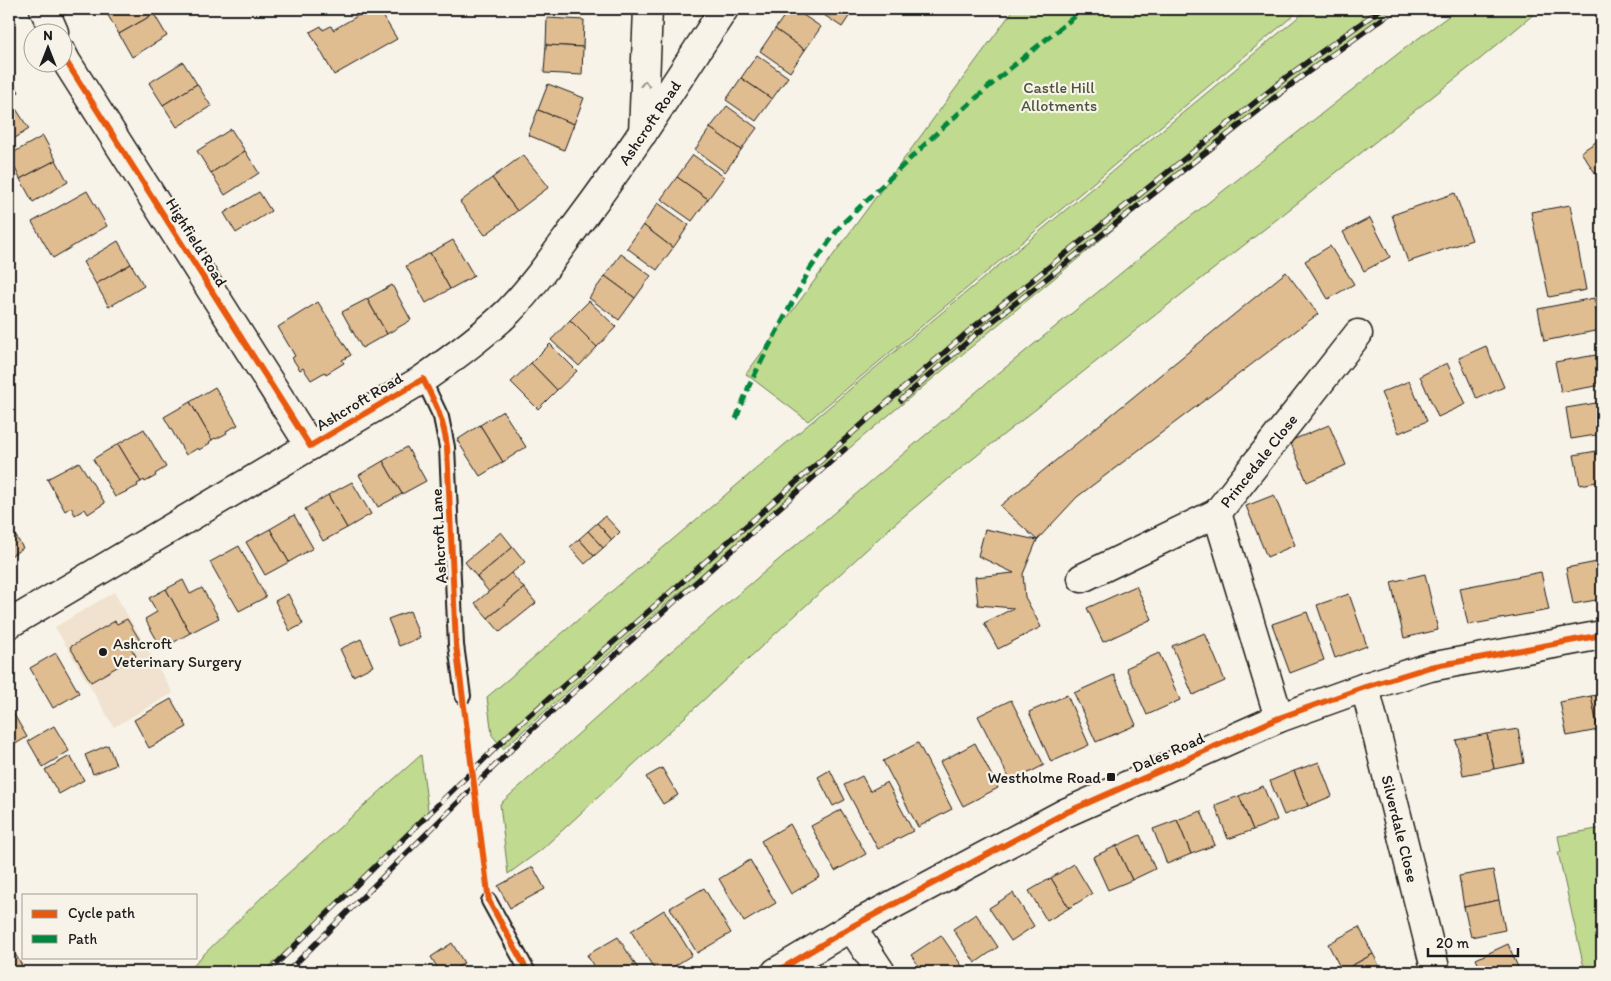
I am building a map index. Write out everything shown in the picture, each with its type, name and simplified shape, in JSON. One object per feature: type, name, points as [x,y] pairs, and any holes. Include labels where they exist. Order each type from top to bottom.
[{"type":"street","points":[[44,9],[50,22]]},
{"type":"street","points":[[643,133],[648,9]]},
{"type":"street","name":"Ashcroft Road","points":[[9,624],[423,379],[467,348],[510,309],[544,270],[643,133],[724,9]]},
{"type":"street","name":"Highfield Road","points":[[72,71],[310,446]]},
{"type":"street","name":"Princedale Close","points":[[1279,718],[1217,513],[1358,334]]},
{"type":"street","points":[[1082,578],[1217,513]]},
{"type":"street","name":"Dales Road","points":[[776,972],[851,927],[1065,813],[1279,718],[1365,687],[1430,667],[1602,634]]},
{"type":"street","name":"Silverdale Close","points":[[1365,687],[1436,972]]},
{"type":"street","points":[[851,927],[881,972]]},
{"type":"lane","name":"Ashcroft Lane","points":[[423,379],[438,407],[446,438],[456,645],[463,696]]},
{"type":"lane","points":[[489,901],[528,972]]},
{"type":"shaded area","points":[[114,592],[173,693],[114,727],[55,627]]},
{"type":"green space","name":"Castle Hill Allotments","points":[[1014,9],[1301,9],[808,421],[746,374]]},
{"type":"green space","points":[[1308,9],[1391,9],[1133,213],[872,429],[637,629],[503,749],[492,735],[487,697],[869,373]]},
{"type":"green space","points":[[1458,9],[1540,9],[1479,60],[965,465],[891,527],[541,850],[508,874],[500,804],[662,659],[989,381],[1181,224],[1404,49]]},
{"type":"green space","points":[[421,755],[429,818],[266,972],[186,972],[266,893]]},
{"type":"green space","points":[[1602,828],[1602,972],[1585,972],[1558,852],[1561,852],[1558,836]]},
{"type":"building","points":[[111,9],[151,9],[154,14],[119,34],[106,12]]},
{"type":"building","points":[[361,9],[379,9],[397,39],[334,75],[310,32],[321,26],[323,30],[331,26],[333,30],[359,15],[357,11]]},
{"type":"building","points":[[545,9],[568,9],[568,11]]},
{"type":"building","points":[[789,9],[794,9],[821,27],[805,50],[775,29]]},
{"type":"building","points":[[815,9],[854,9],[842,27]]},
{"type":"building","points":[[154,14],[167,36],[132,57],[119,34]]},
{"type":"building","points":[[547,18],[584,20],[583,47],[546,45]]},
{"type":"building","points":[[775,29],[805,50],[790,72],[760,51]]},
{"type":"building","points":[[546,45],[583,47],[582,75],[544,73]]},
{"type":"building","points":[[757,55],[788,77],[772,99],[741,78]]},
{"type":"building","points":[[183,62],[197,84],[163,105],[149,83]]},
{"type":"building","points":[[9,75],[19,92],[9,98]]},
{"type":"building","points":[[741,78],[772,99],[756,121],[726,100]]},
{"type":"building","points":[[197,84],[211,106],[177,127],[163,105]]},
{"type":"building","points":[[548,84],[584,98],[574,124],[538,110]]},
{"type":"building","points":[[9,98],[29,129],[9,142]]},
{"type":"building","points":[[727,106],[757,128],[741,150],[710,128]]},
{"type":"building","points":[[538,110],[574,124],[564,150],[528,135]]},
{"type":"building","points":[[710,128],[741,150],[725,172],[695,150]]},
{"type":"building","points":[[231,129],[245,151],[211,173],[197,151]]},
{"type":"building","points":[[43,136],[56,160],[20,179],[9,155]]},
{"type":"building","points":[[1602,138],[1602,183],[1581,152]]},
{"type":"building","points":[[245,151],[259,173],[225,195],[211,173]]},
{"type":"building","points":[[523,155],[549,187],[517,211],[492,178]]},
{"type":"building","points":[[693,155],[724,177],[708,199],[677,177]]},
{"type":"building","points":[[56,160],[68,182],[33,202],[20,179]]},
{"type":"building","points":[[677,177],[708,199],[692,221],[661,199]]},
{"type":"building","points":[[492,178],[517,211],[485,235],[460,202]]},
{"type":"building","points":[[87,191],[107,226],[53,258],[32,222]]},
{"type":"building","points":[[259,192],[271,211],[236,233],[224,213]]},
{"type":"building","points":[[1455,193],[1472,240],[1408,262],[1392,215]]},
{"type":"building","points":[[658,203],[689,225],[673,248],[643,225]]},
{"type":"building","points":[[1570,205],[1586,290],[1549,297],[1531,212]]},
{"type":"building","points":[[1370,218],[1390,257],[1364,271],[1343,232]]},
{"type":"building","points":[[643,225],[673,248],[657,270],[627,248]]},
{"type":"building","points":[[453,240],[474,276],[450,289],[430,253]]},
{"type":"building","points":[[118,241],[131,264],[96,284],[83,262]]},
{"type":"building","points":[[1330,246],[1354,284],[1328,299],[1305,261]]},
{"type":"building","points":[[430,253],[450,289],[426,303],[406,266]]},
{"type":"building","points":[[621,254],[651,276],[635,298],[605,276]]},
{"type":"building","points":[[131,264],[144,286],[109,307],[96,284]]},
{"type":"building","points":[[1286,272],[1318,314],[1077,497],[1037,540],[1000,506]]},
{"type":"building","points":[[605,276],[635,298],[619,320],[589,298]]},
{"type":"building","points":[[392,285],[411,320],[387,334],[367,299]]},
{"type":"building","points":[[1594,298],[1600,330],[1544,341],[1538,309]]},
{"type":"building","points":[[367,299],[387,334],[362,348],[342,312]]},
{"type":"building","points":[[589,301],[616,327],[597,347],[570,320]]},
{"type":"building","points":[[318,302],[351,355],[342,360],[344,363],[326,374],[325,372],[311,380],[303,368],[300,370],[292,358],[295,356],[278,327]]},
{"type":"building","points":[[570,320],[597,347],[579,366],[551,340]]},
{"type":"building","points":[[550,344],[577,371],[557,390],[531,363]]},
{"type":"building","points":[[1486,346],[1504,387],[1477,399],[1459,358]]},
{"type":"building","points":[[1602,354],[1602,385],[1561,392],[1555,362]]},
{"type":"building","points":[[531,363],[557,390],[538,409],[511,382]]},
{"type":"building","points":[[1447,363],[1466,404],[1438,417],[1420,376]]},
{"type":"building","points":[[1409,381],[1427,421],[1399,433],[1381,393]]},
{"type":"building","points":[[215,387],[238,425],[212,440],[190,402]]},
{"type":"building","points":[[190,402],[212,440],[199,450],[198,448],[186,455],[164,417]]},
{"type":"building","points":[[1602,402],[1602,434],[1571,439],[1566,408]]},
{"type":"building","points":[[503,411],[526,447],[503,462],[480,425]]},
{"type":"building","points":[[480,425],[503,462],[480,476],[457,440]]},
{"type":"building","points":[[1329,425],[1346,465],[1307,482],[1290,441]]},
{"type":"building","points":[[144,429],[166,467],[155,474],[156,476],[141,482],[118,444]]},
{"type":"building","points":[[118,444],[141,482],[137,484],[138,486],[115,497],[93,459]]},
{"type":"building","points":[[407,447],[426,481],[402,494],[383,461]]},
{"type":"building","points":[[1602,450],[1602,481],[1580,485],[1574,455]]},
{"type":"building","points":[[383,461],[402,494],[378,507],[359,475]]},
{"type":"building","points":[[79,462],[105,503],[88,514],[85,509],[75,515],[71,507],[65,511],[47,479]]},
{"type":"building","points":[[352,482],[371,514],[347,528],[328,495]]},
{"type":"building","points":[[328,495],[347,528],[323,541],[305,509]]},
{"type":"building","points":[[1274,495],[1295,545],[1267,557],[1246,506]]},
{"type":"building","points":[[294,515],[313,548],[289,562],[270,529]]},
{"type":"building","points":[[605,516],[620,532],[612,540],[597,523]]},
{"type":"building","points":[[597,523],[612,540],[603,548],[588,531]]},
{"type":"building","points":[[9,525],[23,548],[9,557]]},
{"type":"building","points":[[270,529],[289,562],[265,575],[246,542]]},
{"type":"building","points":[[985,529],[1037,540],[1023,574],[1025,597],[1041,627],[998,649],[984,623],[1014,608],[978,605],[975,577],[1014,573],[978,556]]},
{"type":"building","points":[[588,531],[603,548],[594,556],[579,539]]},
{"type":"building","points":[[501,532],[513,547],[477,577],[465,562]]},
{"type":"building","points":[[579,539],[594,556],[585,564],[570,547]]},
{"type":"building","points":[[239,546],[266,597],[239,611],[210,562]]},
{"type":"building","points":[[513,547],[525,562],[489,592],[477,577]]},
{"type":"building","points":[[1602,561],[1602,599],[1573,604],[1566,568]]},
{"type":"building","points":[[1541,572],[1549,610],[1468,625],[1460,588]]},
{"type":"building","points":[[511,573],[524,588],[488,618],[475,603]]},
{"type":"building","points":[[1425,574],[1438,630],[1404,638],[1391,582]]},
{"type":"building","points":[[183,580],[190,594],[202,588],[219,618],[190,633],[166,589]]},
{"type":"building","points":[[1136,586],[1152,619],[1103,642],[1087,608]]},
{"type":"building","points":[[524,588],[536,603],[500,632],[488,618]]},
{"type":"building","points":[[166,589],[190,633],[162,649],[145,619],[157,612],[149,598]]},
{"type":"building","points":[[288,594],[303,624],[290,631],[275,601]]},
{"type":"building","points":[[1349,594],[1367,646],[1335,658],[1317,605]]},
{"type":"building","points":[[410,611],[420,638],[399,646],[388,619]]},
{"type":"building","points":[[1307,612],[1324,660],[1290,673],[1272,624]]},
{"type":"building","name":"Ashcroft Veterinary Surgery","points":[[127,619],[141,642],[131,648],[136,656],[91,682],[70,647],[115,621],[117,624]]},
{"type":"building","points":[[1205,633],[1225,681],[1193,695],[1172,646]]},
{"type":"building","points":[[361,639],[373,666],[353,676],[340,649]]},
{"type":"building","points":[[56,653],[79,693],[53,708],[30,668]]},
{"type":"building","points":[[1159,653],[1180,700],[1147,715],[1126,668]]},
{"type":"building","points":[[1114,675],[1136,725],[1096,742],[1074,693]]},
{"type":"building","points":[[1602,694],[1602,729],[1598,730],[1591,696]]},
{"type":"building","points":[[1067,695],[1089,745],[1051,762],[1029,712]]},
{"type":"building","points":[[1591,696],[1598,730],[1567,736],[1560,702]]},
{"type":"building","points":[[171,699],[187,727],[149,748],[134,720]]},
{"type":"building","points":[[1011,700],[1044,765],[1011,782],[978,716]]},
{"type":"building","points":[[9,706],[27,737],[9,748]]},
{"type":"building","points":[[54,726],[69,751],[43,767],[28,741]]},
{"type":"building","points":[[1518,729],[1524,763],[1494,769],[1487,734]]},
{"type":"building","points":[[1487,734],[1494,769],[1463,775],[1456,740]]},
{"type":"building","points":[[918,743],[952,809],[918,827],[883,761]]},
{"type":"building","points":[[975,743],[998,788],[963,806],[940,762]]},
{"type":"building","points":[[108,745],[116,765],[93,774],[85,755]]},
{"type":"building","points":[[70,756],[84,780],[59,794],[45,770]]},
{"type":"building","points":[[1319,762],[1332,796],[1308,806],[1294,771]]},
{"type":"building","points":[[662,768],[678,795],[663,804],[646,777]]},
{"type":"building","points":[[830,770],[845,800],[833,806],[818,777]]},
{"type":"building","points":[[1294,771],[1308,806],[1284,815],[1270,781]]},
{"type":"building","points":[[862,776],[870,791],[887,782],[913,831],[878,849],[844,785]]},
{"type":"building","points":[[1263,786],[1277,820],[1253,830],[1239,796]]},
{"type":"building","points":[[1239,796],[1253,830],[1228,839],[1215,805]]},
{"type":"building","points":[[841,810],[866,854],[835,871],[811,826]]},
{"type":"building","points":[[1201,811],[1215,845],[1191,854],[1177,820]]},
{"type":"building","points":[[1177,820],[1191,854],[1167,864],[1153,829]]},
{"type":"building","points":[[790,824],[820,877],[791,894],[761,841]]},
{"type":"building","points":[[1140,835],[1155,869],[1132,880],[1116,846]]},
{"type":"building","points":[[1116,846],[1132,880],[1108,890],[1093,857]]},
{"type":"building","points":[[750,860],[776,903],[744,922],[719,879]]},
{"type":"building","points":[[1074,864],[1092,894],[1069,908],[1051,878]]},
{"type":"building","points":[[533,867],[545,889],[510,908],[498,886]]},
{"type":"building","points":[[1493,870],[1499,900],[1464,907],[1459,876]]},
{"type":"building","points":[[1051,878],[1069,908],[1047,921],[1029,891]]},
{"type":"building","points":[[704,888],[731,933],[697,953],[670,908]]},
{"type":"building","points":[[1013,893],[1034,926],[1011,941],[989,908]]},
{"type":"building","points":[[1499,900],[1505,930],[1471,937],[1464,907]]},
{"type":"building","points":[[664,910],[692,955],[665,972],[656,972],[631,931]]},
{"type":"building","points":[[976,914],[998,947],[975,963],[953,929]]},
{"type":"building","points":[[1359,927],[1373,954],[1342,971],[1328,944]]},
{"type":"building","points":[[941,935],[966,972],[923,972],[911,955]]},
{"type":"building","points":[[618,937],[640,972],[597,972],[587,955]]},
{"type":"building","points":[[452,943],[464,963],[450,972],[440,972],[431,957]]},
{"type":"building","points":[[1508,944],[1520,972],[1482,972],[1476,959]]},
{"type":"building","points":[[15,954],[26,972],[9,972],[9,958]]},
{"type":"building","points":[[1373,954],[1383,972],[1342,971]]},
{"type":"railway","points":[[268,972],[522,722],[970,330],[1288,76],[1381,9]]},
{"type":"railway","points":[[901,400],[974,336],[1294,82],[1396,9]]},
{"type":"railway","points":[[287,972],[530,731],[845,449]]},
{"type":"marked path","points":[[736,419],[749,386],[810,269],[841,225],[942,128],[1008,70],[1084,9]]},
{"type":"cycle path","points":[[72,70],[310,446],[423,379],[435,404],[446,438],[456,645],[489,901],[528,972]]},
{"type":"cycle path","points":[[776,972],[851,927],[1065,813],[1279,718],[1365,687],[1430,667],[1602,635]]},
{"type":"place","name":"Ashcroft Veterinary Surgery","points":[[103,652]]},
{"type":"place","name":"Westholme Road","points":[[1111,777]]}]
